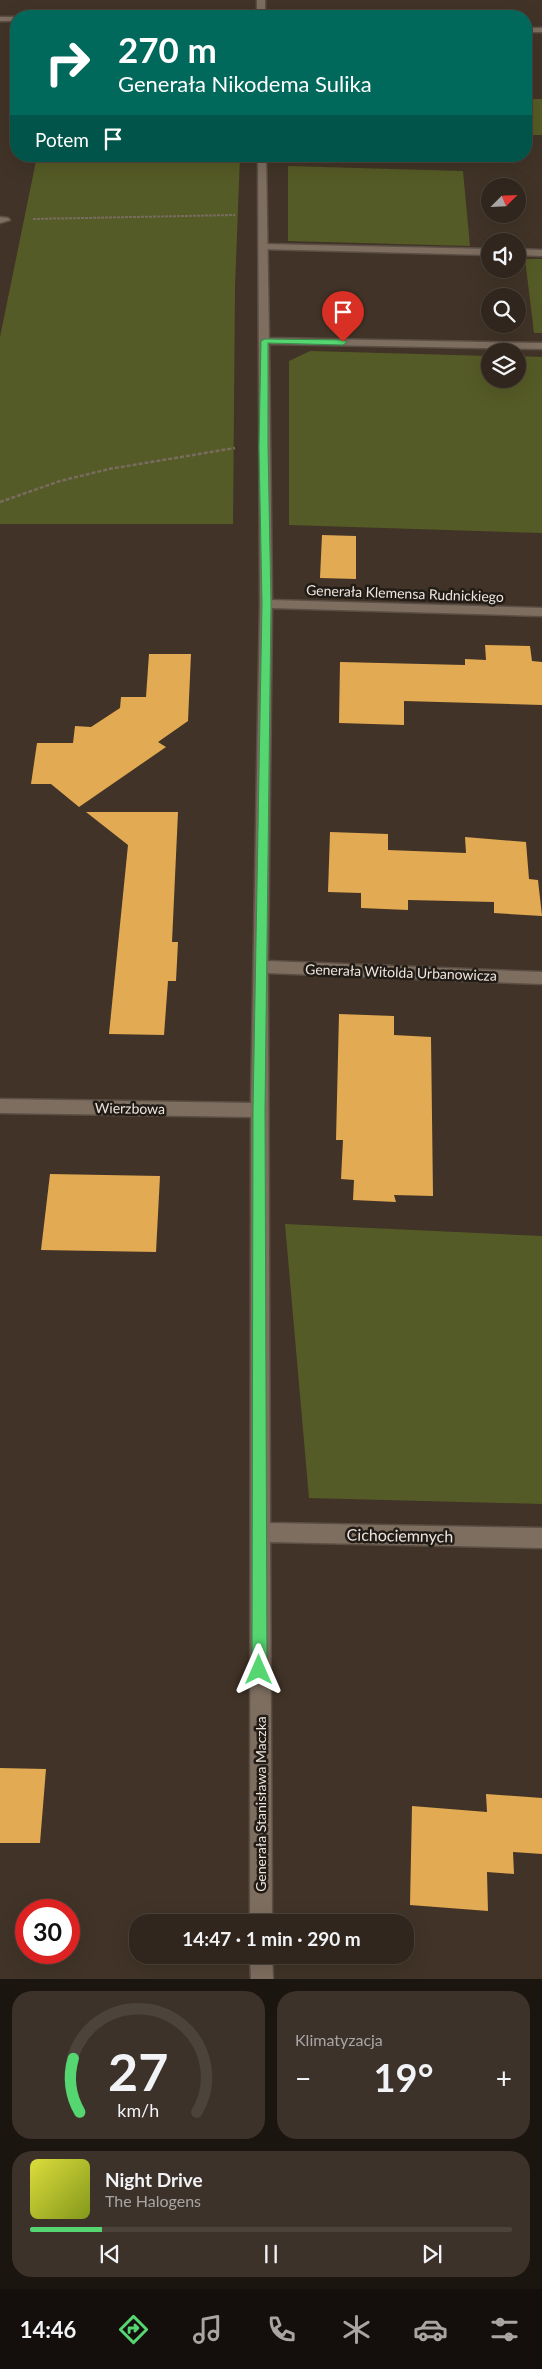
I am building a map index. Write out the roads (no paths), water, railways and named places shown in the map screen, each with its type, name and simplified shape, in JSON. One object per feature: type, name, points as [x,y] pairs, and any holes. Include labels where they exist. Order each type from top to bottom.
[{"type":"street","name":"Generała Stanisława Maczka","points":[[261,1914],[259,1110],[266,604],[263,447],[265,341],[262,162]]},
{"type":"street","points":[[263,247],[481,252]]},
{"type":"street","points":[[526,252],[542,253]]},
{"type":"street","points":[[265,341],[542,346]]},
{"type":"street","name":"Generała Klemensa Rudnickiego","points":[[266,604],[542,612]]},
{"type":"street","name":"Generała Witolda Urbanowicza","points":[[261,967],[542,978]]},
{"type":"street","name":"Wierzbowa","points":[[0,1106],[259,1110]]},
{"type":"street","name":"Cichociemnych","points":[[259,1532],[542,1538]]},
{"type":"street","points":[[262,1964],[262,1979]]}]
